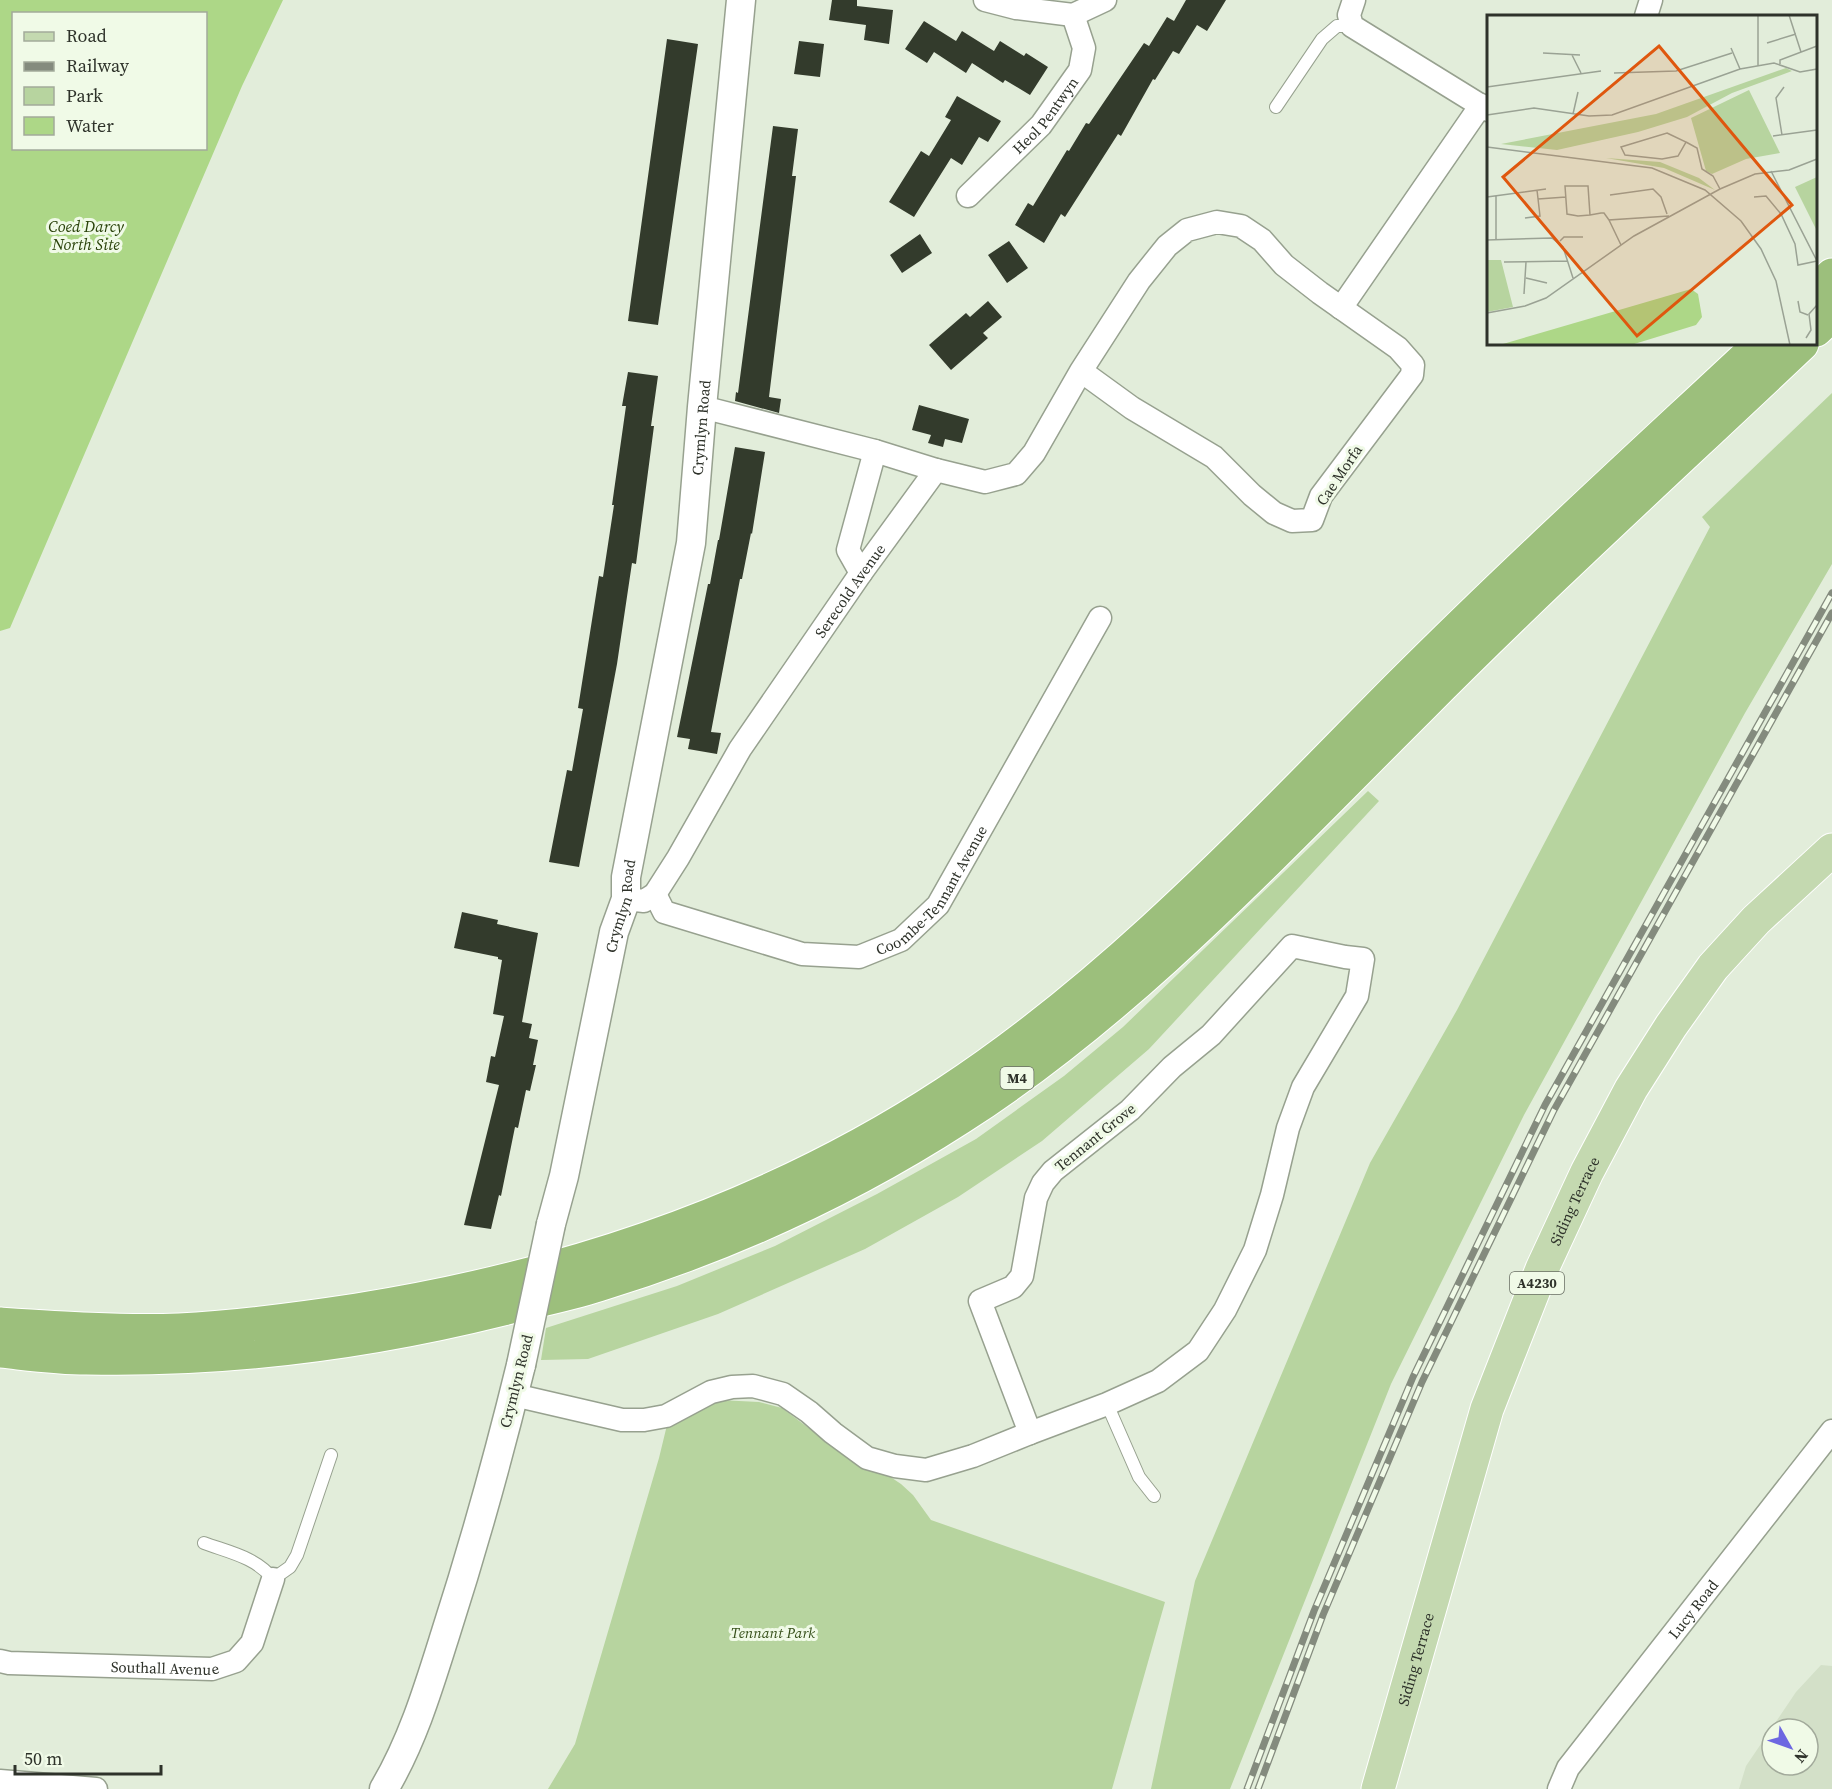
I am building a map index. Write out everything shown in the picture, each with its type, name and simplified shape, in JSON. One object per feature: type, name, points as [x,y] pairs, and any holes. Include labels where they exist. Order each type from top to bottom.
[{"type":"highway","points":[[1817,289],[1832,275]]},
{"type":"highway","points":[[1817,328],[1832,315]]},
{"type":"highway","name":"M4","points":[[0,1324],[82,1330],[180,1330],[282,1322],[431,1298],[583,1260],[680,1227],[771,1190],[861,1145],[947,1093],[1029,1034],[1107,971],[1193,892],[1453,632],[1759,345]]},
{"type":"highway","name":"M4","points":[[0,1351],[81,1358],[182,1358],[287,1350],[436,1326],[594,1287],[691,1254],[784,1215],[875,1170],[962,1117],[1046,1058],[1125,993],[1213,914],[1467,661],[1801,345]]},
{"type":"main road","name":"Siding Terrace","points":[[1378,1789],[1487,1410],[1542,1269],[1587,1172],[1631,1089],[1671,1026],[1713,967],[1756,920],[1832,850]]},
{"type":"street","name":"Crymlyn Road","points":[[384,1789],[398,1767],[419,1716],[459,1590],[514,1395],[551,1224],[564,1176],[614,932],[626,899],[626,877],[691,543],[741,0]]},
{"type":"street","points":[[985,0],[1016,8],[1073,15],[1105,0]]},
{"type":"street","points":[[1341,308],[1485,107],[1352,26],[1349,15],[1354,0]]},
{"type":"street","points":[[1646,15],[1651,0]]},
{"type":"street","name":"Heol Pentwyn","points":[[968,196],[1041,125],[1080,70],[1084,48],[1073,15]]},
{"type":"street","name":"Cae Morfa","points":[[936,470],[985,483],[1016,474],[1034,453],[1081,371],[1139,281],[1167,246],[1187,230],[1217,222],[1241,226],[1262,240],[1284,265],[1398,348],[1413,365],[1412,375],[1321,496],[1312,520],[1292,521],[1274,513],[1252,495],[1214,457],[1132,408],[1081,371]]},
{"type":"street","points":[[702,407],[875,451],[936,470]]},
{"type":"street","points":[[861,573],[848,549],[875,451]]},
{"type":"street","name":"Serecold Avenue","points":[[655,894],[740,749],[861,573],[936,470]]},
{"type":"street","name":"Coombe-Tennant Avenue","points":[[655,894],[663,912],[802,954],[859,957],[900,940],[938,905],[1101,618]]},
{"type":"street","points":[[626,899],[644,901],[655,894]]},
{"type":"street","name":"Tennant Grove","points":[[1292,946],[1363,959],[1357,996],[1303,1087],[1288,1128],[1272,1195],[1255,1250],[1225,1310],[1198,1351],[1158,1381],[1107,1404],[1030,1433],[980,1300],[1013,1287],[1022,1276],[1036,1198],[1043,1183],[1053,1171],[1130,1110],[1172,1067],[1211,1035],[1292,946]]},
{"type":"street","points":[[514,1395],[622,1419],[644,1420],[666,1416],[711,1392],[732,1387],[753,1386],[783,1394],[867,1458],[895,1466],[926,1470],[973,1456],[1030,1433]]},
{"type":"street","name":"Lucy Road","points":[[1559,1789],[1568,1768],[1832,1431]]},
{"type":"street","name":"Southall Avenue","points":[[0,1661],[212,1670],[236,1661],[252,1644],[273,1579]]},
{"type":"street","points":[[0,1781],[96,1789]]},
{"type":"lane","points":[[1276,107],[1322,39],[1336,26],[1352,26]]},
{"type":"lane","points":[[1107,1404],[1139,1477],[1154,1496]]},
{"type":"lane","points":[[204,1543],[254,1561],[273,1579],[290,1568],[297,1555],[331,1455]]},
{"type":"shaded area","points":[[1821,1665],[1832,1666],[1832,1789],[1739,1789],[1746,1766],[1760,1745],[1760,1777],[1820,1777],[1820,1717],[1779,1717],[1796,1692]]},
{"type":"green space","points":[[1832,393],[1832,564],[1745,713],[1524,1115],[1391,1384],[1230,1789],[1151,1789],[1195,1581],[1370,1163],[1457,1010],[1710,527],[1702,517]]},
{"type":"green space","points":[[1368,791],[1379,801],[1149,1049],[1042,1141],[958,1197],[865,1249],[718,1314],[588,1359],[541,1360],[546,1328],[677,1286],[775,1246],[877,1194],[976,1139],[1064,1076],[1123,1027]]},
{"type":"green space","name":"Tennant Park","points":[[719,1400],[759,1402],[782,1408],[855,1463],[886,1474],[901,1484],[913,1495],[931,1520],[1165,1602],[1112,1789],[548,1789],[575,1744],[667,1425]]},
{"type":"water","name":"Coed Darcy North Site","points":[[0,0],[283,0],[242,86],[10,628],[0,631]]},
{"type":"building","points":[[832,0],[857,0],[857,6],[893,10],[889,44],[864,40],[866,25],[829,20]]},
{"type":"building","points":[[1186,0],[1226,0],[1207,31],[1197,25],[1179,54],[1173,51],[1155,80],[1153,79],[1121,136],[1118,134],[1065,217],[1061,214],[1044,243],[1015,225],[1028,203],[1033,206],[1067,150],[1069,151],[1086,123],[1089,124],[1144,43],[1149,46],[1167,17],[1174,21]]},
{"type":"building","points":[[924,21],[956,41],[962,31],[994,51],[1000,41],[1024,56],[1026,53],[1048,67],[1030,95],[1005,80],[1003,83],[972,63],[966,73],[934,52],[927,63],[905,49]]},
{"type":"building","points":[[667,39],[698,44],[658,325],[628,321]]},
{"type":"building","points":[[799,41],[824,44],[820,77],[794,74]]},
{"type":"building","points":[[957,96],[1001,121],[988,142],[979,137],[962,165],[951,158],[914,217],[889,202],[921,151],[929,156],[951,120],[945,117]]},
{"type":"building","points":[[773,126],[798,129],[792,176],[796,176],[769,397],[781,399],[779,413],[735,401],[736,392],[738,393]]},
{"type":"building","points":[[920,234],[932,253],[902,273],[890,255]]},
{"type":"building","points":[[1009,241],[1028,268],[1007,283],[988,255]]},
{"type":"building","points":[[988,301],[1002,317],[983,333],[988,338],[951,370],[929,345],[966,313],[970,317]]},
{"type":"building","points":[[628,372],[658,376],[651,426],[654,426],[636,564],[632,563],[617,664],[579,867],[549,862],[567,770],[572,771],[583,709],[578,708],[599,576],[603,577],[614,505],[612,505],[626,406],[622,406]]},
{"type":"building","points":[[919,405],[969,419],[962,443],[945,439],[943,447],[928,443],[931,435],[912,430]]},
{"type":"building","points":[[735,447],[765,452],[752,534],[742,579],[740,579],[711,732],[721,733],[717,754],[688,749],[690,739],[677,737],[719,540]]},
{"type":"building","points":[[462,912],[498,920],[497,924],[538,933],[522,1022],[532,1024],[529,1038],[538,1040],[533,1065],[536,1065],[530,1091],[526,1090],[518,1128],[515,1127],[501,1196],[499,1195],[491,1229],[464,1225],[499,1085],[486,1082],[491,1056],[495,1057],[504,1016],[493,1014],[502,960],[498,957],[454,948]]},
{"type":"railway","points":[[1247,1789],[1314,1611],[1413,1377],[1545,1105],[1832,593]]},
{"type":"railway","points":[[1258,1789],[1323,1615],[1422,1382],[1554,1110],[1832,613]]}]
